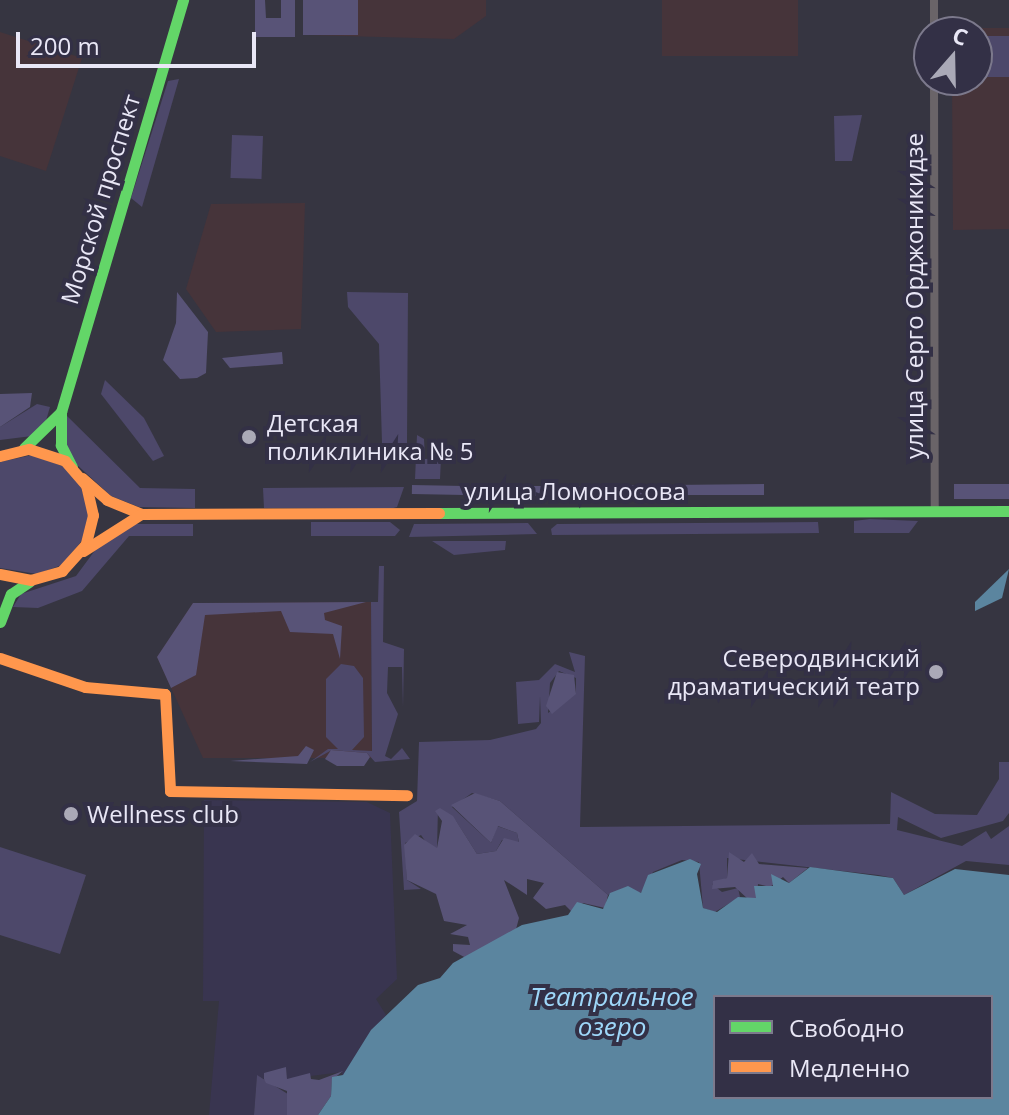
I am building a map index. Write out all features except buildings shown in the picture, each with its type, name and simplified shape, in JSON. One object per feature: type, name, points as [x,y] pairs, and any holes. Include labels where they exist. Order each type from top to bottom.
[{"type":"main road","name":"Морской проспект","points":[[61,412],[183,0]]},
{"type":"main road","points":[[0,456],[21,449],[61,412]]},
{"type":"main road","points":[[61,412],[61,445],[72,467]]},
{"type":"main road","points":[[21,449],[50,453],[72,467],[107,500],[141,514]]},
{"type":"main road","points":[[80,554],[93,515],[82,477]]},
{"type":"main road","name":"улица Ломоносова","points":[[141,514],[1009,511]]},
{"type":"main road","points":[[0,622],[15,588],[38,579],[141,514]]},
{"type":"main road","points":[[0,574],[38,579]]},
{"type":"main road","points":[[0,658],[85,687],[165,694],[170,791],[407,795]]},
{"type":"street","name":"улица Серго Орджоникидзе","points":[[934,96],[935,512]]},
{"type":"shaded area","points":[[255,0],[265,0],[266,18],[281,18],[281,0],[295,0],[295,37],[255,37]]},
{"type":"shaded area","points":[[303,0],[358,0],[358,35],[303,35]]},
{"type":"shaded area","points":[[310,0],[486,0],[486,16],[454,39],[308,35]]},
{"type":"shaded area","points":[[662,0],[798,0],[798,56],[662,56]]},
{"type":"shaded area","points":[[993,28],[1009,28],[1009,229],[953,230],[952,96],[993,96]]},
{"type":"shaded area","points":[[0,32],[82,58],[46,171],[0,156]]},
{"type":"shaded area","points":[[993,36],[1009,36],[1009,77],[993,77]]},
{"type":"shaded area","points":[[179,79],[142,207],[131,198],[168,81]]},
{"type":"shaded area","points":[[862,115],[852,161],[835,161],[834,116]]},
{"type":"shaded area","points":[[232,135],[263,136],[261,179],[230,178]]},
{"type":"shaded area","points":[[305,203],[301,329],[216,332],[186,289],[211,204]]},
{"type":"shaded area","points":[[177,292],[208,332],[206,373],[197,378],[180,379],[163,360],[176,323]]},
{"type":"shaded area","points":[[347,292],[408,293],[407,443],[382,443],[379,344],[348,307]]},
{"type":"shaded area","points":[[282,352],[283,364],[230,368],[222,358]]},
{"type":"shaded area","points":[[105,380],[144,418],[164,456],[153,461],[101,394]]},
{"type":"shaded area","points":[[32,393],[30,407],[0,427],[0,394]]},
{"type":"shaded area","points":[[37,404],[50,407],[45,424],[32,436],[0,440],[0,427]]},
{"type":"shaded area","points":[[64,413],[140,488],[195,489],[195,508],[139,507],[111,496],[75,463],[65,445]]},
{"type":"shaded area","points":[[417,435],[424,439],[425,459],[441,458],[440,479],[415,479]]},
{"type":"shaded area","points":[[32,455],[65,467],[80,484],[89,512],[84,538],[62,565],[37,574],[0,568],[0,462]]},
{"type":"shaded area","points":[[764,484],[764,495],[578,495],[577,486]]},
{"type":"shaded area","points":[[954,484],[1009,484],[1009,499],[954,499]]},
{"type":"shaded area","points":[[412,485],[478,486],[478,495],[412,494]]},
{"type":"shaded area","points":[[484,486],[571,486],[571,496],[484,496]]},
{"type":"shaded area","points":[[404,487],[397,507],[390,509],[264,508],[263,488]]},
{"type":"shaded area","points":[[854,521],[918,521],[909,533],[854,533]]},
{"type":"shaded area","points":[[311,522],[390,522],[400,530],[395,536],[311,536]]},
{"type":"shaded area","points":[[818,522],[819,533],[552,535],[551,529],[557,524]]},
{"type":"shaded area","points":[[528,523],[537,534],[409,537],[414,524]]},
{"type":"shaded area","points":[[134,524],[193,524],[193,536],[129,536],[82,591],[38,608],[13,607],[21,594],[76,576],[96,549]]},
{"type":"shaded area","points":[[432,541],[506,541],[505,550],[454,555]]},
{"type":"shaded area","points":[[379,566],[384,566],[383,642],[404,649],[403,708],[402,667],[388,667],[387,693],[398,714],[385,756],[391,759],[402,748],[410,759],[375,762],[367,753],[332,750],[310,762],[328,749],[338,749],[326,737],[326,679],[341,664],[354,666],[363,678],[364,737],[352,750],[372,751],[371,602],[378,602]]},
{"type":"shaded area","points":[[366,602],[324,613],[325,620],[342,626],[340,659],[333,634],[290,632],[281,611],[205,615],[196,675],[171,688],[157,657],[193,603]]},
{"type":"shaded area","points":[[371,602],[372,758],[203,758],[157,657],[193,603]]},
{"type":"shaded area","points":[[569,652],[585,656],[580,827],[890,824],[891,792],[935,814],[977,815],[999,779],[999,762],[1009,762],[1009,813],[1003,821],[941,838],[898,817],[897,830],[962,846],[986,831],[991,839],[1009,826],[1009,865],[966,861],[904,895],[893,878],[727,858],[727,878],[712,884],[722,892],[738,888],[740,897],[715,912],[703,908],[699,862],[682,860],[653,872],[641,893],[624,888],[608,895],[500,801],[472,793],[452,807],[491,843],[497,826],[517,833],[519,843],[502,840],[496,851],[477,854],[456,821],[438,809],[437,848],[430,848],[421,835],[405,843],[407,880],[421,889],[404,890],[399,812],[417,801],[419,742],[490,740],[536,729],[541,723],[540,696],[539,722],[518,724],[516,682],[539,680],[555,664],[575,672]],"holes":[[[559,671],[576,678],[576,693],[548,713],[550,683]]]},
{"type":"shaded area","points":[[557,672],[574,675],[576,694],[552,714],[546,706]]},
{"type":"shaded area","points":[[306,746],[314,750],[307,764],[230,761],[298,756]]},
{"type":"shaded area","points":[[331,750],[367,753],[370,757],[364,766],[337,766],[325,759]]},
{"type":"shaded area","points":[[475,793],[500,801],[608,895],[605,908],[583,903],[572,912],[565,905],[546,909],[533,898],[544,883],[527,879],[527,895],[504,880],[519,918],[515,933],[466,958],[453,951],[453,944],[470,945],[468,937],[450,934],[467,925],[444,921],[436,894],[407,880],[404,845],[415,834],[437,848],[442,821],[435,811],[440,808],[453,816],[477,854],[496,851],[504,838],[519,842],[517,833],[498,826],[491,843],[451,805]]},
{"type":"shaded area","points":[[204,800],[367,802],[390,813],[397,979],[376,999],[386,1015],[342,1081],[342,1072],[287,1079],[286,1067],[265,1079],[257,1076],[254,1115],[209,1115],[219,1001],[203,1001]]},
{"type":"shaded area","points":[[0,847],[86,875],[60,954],[0,935]]},
{"type":"shaded area","points":[[729,852],[744,862],[752,853],[759,864],[808,868],[789,883],[783,877],[770,887],[758,884],[757,898],[749,900],[735,887],[712,889],[713,881],[727,878]]},
{"type":"shaded area","points":[[286,1067],[287,1079],[310,1073],[311,1079],[319,1080],[343,1071],[332,1080],[331,1096],[318,1115],[287,1115],[287,1091],[266,1083],[264,1079],[264,1073]]},
{"type":"shaded area","points":[[257,1075],[304,1104],[298,1115],[254,1115]]},
{"type":"water","points":[[1009,569],[1002,598],[975,611],[975,602]]},
{"type":"water","name":"Театральное озеро","points":[[690,859],[701,864],[697,874],[703,908],[717,912],[738,897],[756,898],[754,886],[773,886],[771,874],[789,883],[810,867],[893,878],[904,895],[955,869],[1009,875],[1009,1115],[318,1115],[331,1096],[332,1077],[343,1075],[371,1030],[418,985],[440,978],[453,963],[522,925],[568,915],[577,902],[603,909],[610,893],[628,886],[641,893],[648,875]]},
{"type":"traffic: fast","points":[[72,467],[61,445],[61,412],[183,0]]},
{"type":"traffic: fast","points":[[24,448],[61,412]]},
{"type":"traffic: fast","points":[[439,513],[1009,511]]},
{"type":"traffic: fast","points":[[0,622],[11,594],[29,582]]},
{"type":"traffic: slow","points":[[0,456],[29,449],[65,461],[86,485],[93,515],[86,544],[62,571],[31,580],[0,574]]},
{"type":"traffic: slow","points":[[82,478],[107,500],[141,514],[439,513]]},
{"type":"traffic: slow","points":[[83,551],[141,514]]},
{"type":"traffic: slow","points":[[0,658],[85,687],[165,694],[170,791],[407,795]]},
{"type":"place","name":"Детская поликлиника № 5","points":[[249,437]]},
{"type":"place","name":"Северодвинский драматический театр","points":[[936,672]]},
{"type":"place","name":"Wellness club","points":[[71,814]]}]
